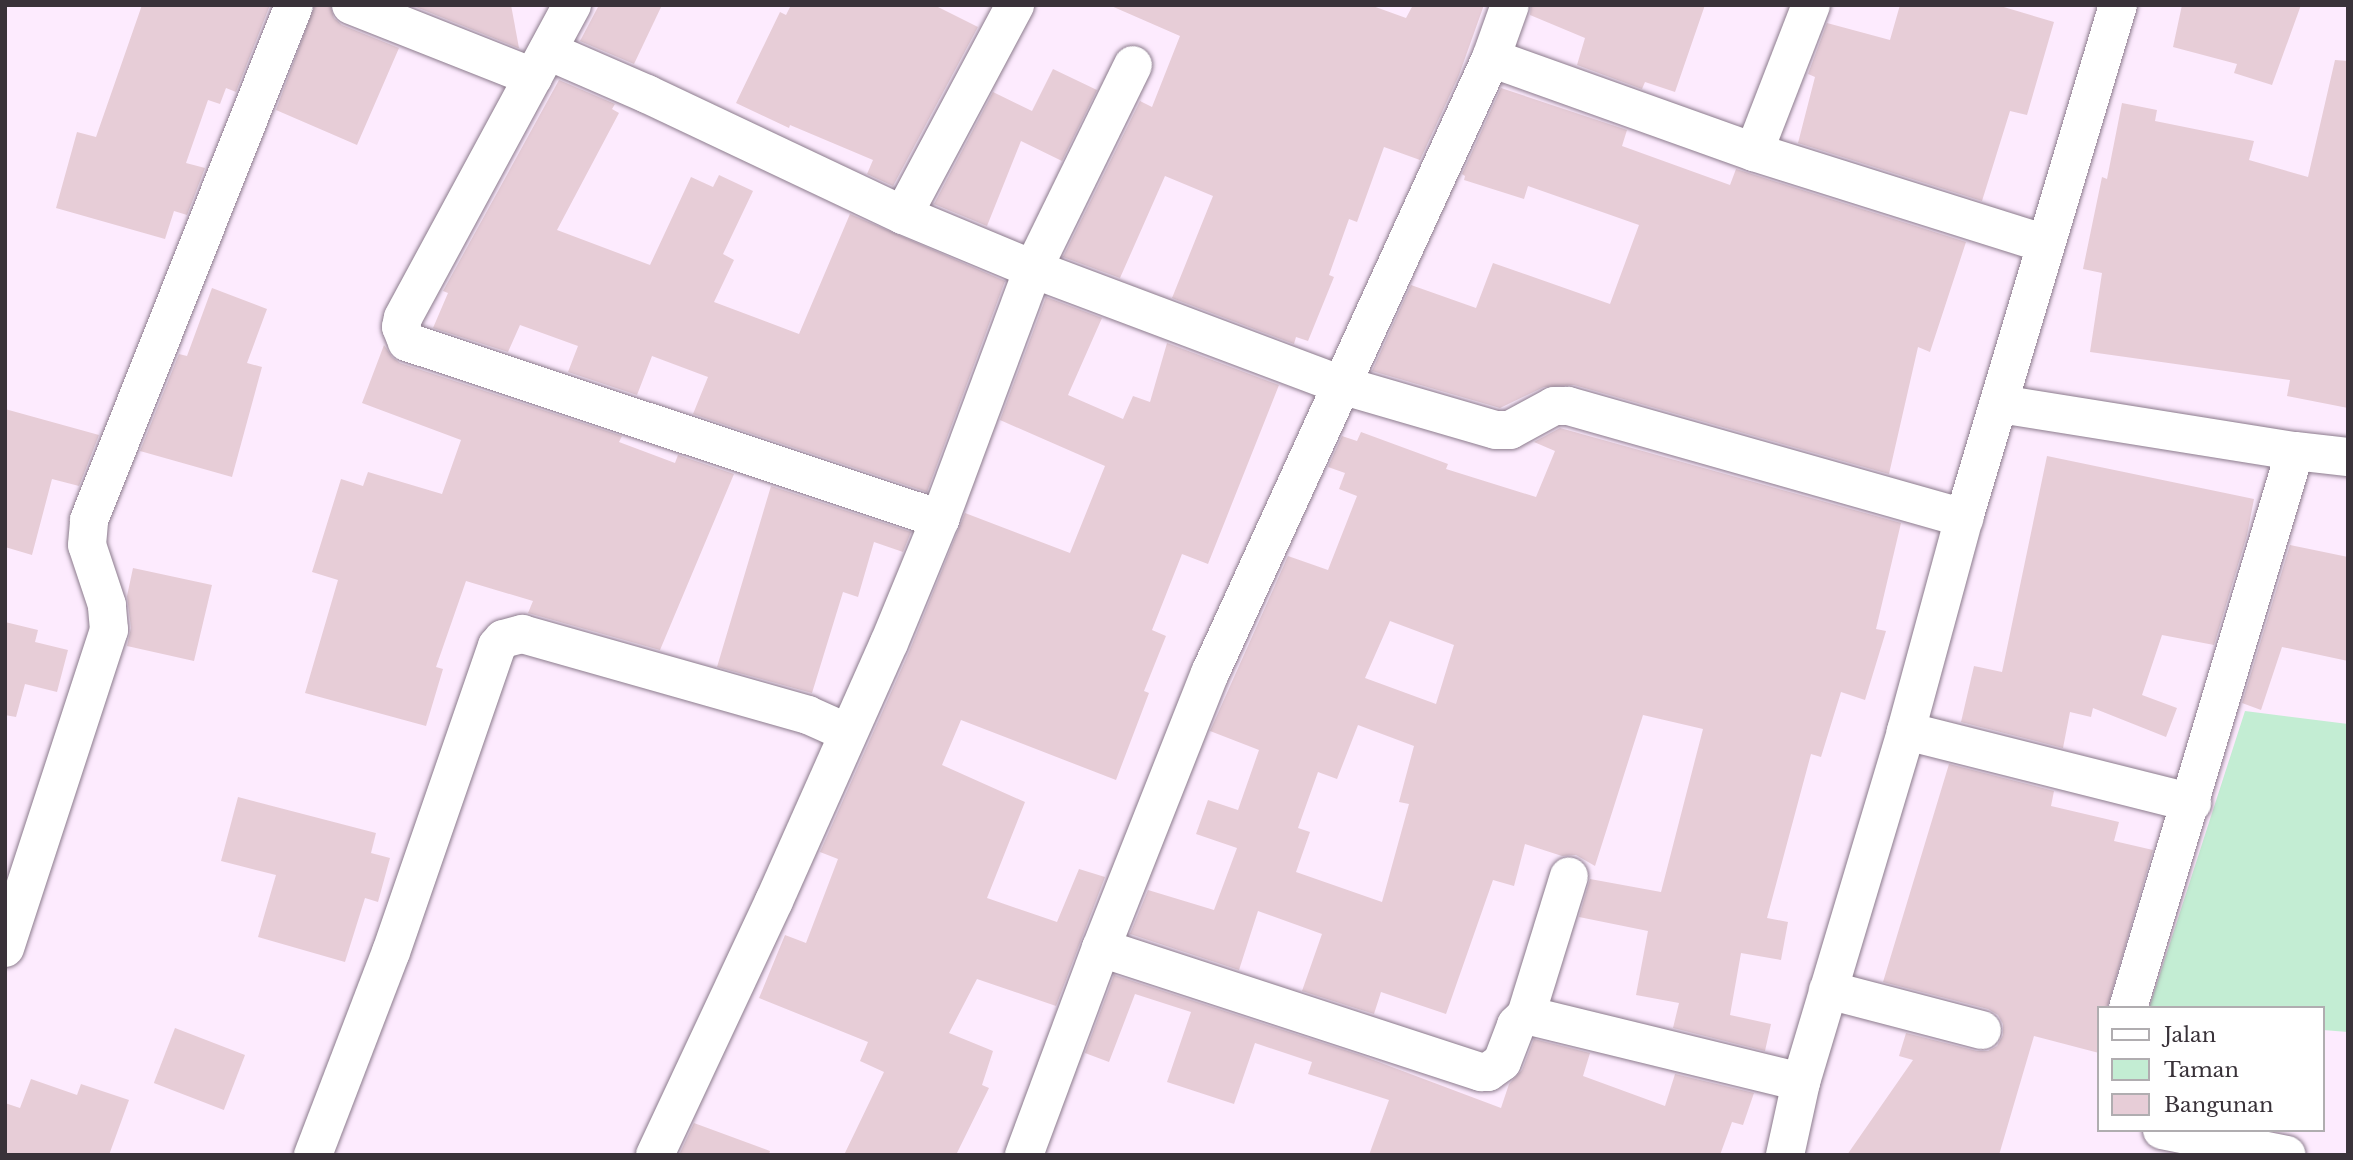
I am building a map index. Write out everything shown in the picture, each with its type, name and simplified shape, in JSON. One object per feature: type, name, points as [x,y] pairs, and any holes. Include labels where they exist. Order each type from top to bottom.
[{"type":"main road","points":[[5,948],[109,631],[107,605],[87,545],[89,520],[295,5]]},
{"type":"main road","points":[[351,5],[647,94],[903,215],[1033,269],[1341,385],[1496,430],[1510,430],[1554,406],[1568,405],[1964,518]]},
{"type":"main road","points":[[572,5],[403,318],[401,327],[407,342],[940,519]]},
{"type":"main road","points":[[903,215],[1015,5]]},
{"type":"main road","points":[[1024,1155],[1101,948],[1210,673],[1491,58],[1510,5]]},
{"type":"main road","points":[[1754,152],[1811,5]]},
{"type":"main road","points":[[1785,1155],[1801,1082],[1906,732],[1964,518],[2118,5]]},
{"type":"main road","points":[[1491,58],[1754,152],[2045,244]]},
{"type":"main road","points":[[655,1155],[774,901],[940,519],[1033,269],[1133,65]]},
{"type":"main road","points":[[2000,404],[2348,457]]},
{"type":"main road","points":[[2129,1006],[2192,803],[2265,542],[2295,451]]},
{"type":"main road","points":[[313,1155],[391,952],[497,646],[503,639],[522,634],[808,715],[848,733]]},
{"type":"main road","points":[[1906,732],[2192,803]]},
{"type":"main road","points":[[1101,948],[1481,1072],[1488,1072],[1502,1062],[1516,1025],[1526,1015],[1569,876]]},
{"type":"main road","points":[[1828,990],[1982,1030]]},
{"type":"main road","points":[[1526,1015],[1801,1082]]},
{"type":"main road","points":[[2172,1132],[2287,1155]]},
{"type":"green space","points":[[2245,711],[2348,724],[2348,1032],[2325,1030],[2325,1006],[2150,1006]]},
{"type":"building","points":[[142,5],[270,5],[236,92],[226,88],[220,104],[208,100],[186,163],[205,168],[187,215],[174,211],[165,239],[56,208],[77,132],[96,137]]},
{"type":"building","points":[[315,5],[330,5],[334,18],[342,25],[399,48],[357,145],[276,110]]},
{"type":"building","points":[[411,5],[511,5],[519,48],[518,48]]},
{"type":"building","points":[[599,5],[662,5],[634,64],[580,41]]},
{"type":"building","points":[[791,5],[934,5],[978,27],[893,186],[867,174],[873,160],[790,125],[789,128],[736,103],[780,12],[786,15]]},
{"type":"building","points":[[1109,5],[1370,5],[1406,18],[1413,5],[1484,5],[1459,75],[1420,160],[1384,147],[1357,222],[1349,219],[1329,275],[1334,277],[1308,341],[1296,337],[1294,344],[1172,298],[1213,196],[1165,176],[1120,278],[1063,257],[1140,101],[1152,107],[1180,36]]},
{"type":"building","points":[[1531,5],[1705,5],[1675,92],[1645,82],[1642,89],[1577,65],[1585,38],[1530,15]]},
{"type":"building","points":[[1900,5],[1997,5],[2054,22],[2027,115],[2010,111],[1982,201],[1798,143],[1815,77],[1808,74],[1827,23],[1890,40]]},
{"type":"building","points":[[2182,5],[2301,5],[2272,85],[2234,73],[2237,64],[2173,47]]},
{"type":"building","points":[[2335,60],[2348,61],[2348,408],[2287,396],[2290,380],[2090,352],[2102,273],[2083,269],[2102,177],[2107,179],[2122,103],[2157,110],[2155,121],[2254,141],[2249,160],[2308,177]]},
{"type":"building","points":[[1053,69],[1097,90],[1062,161],[1021,141],[987,226],[934,204],[993,92],[1032,111]]},
{"type":"building","points":[[559,80],[615,104],[612,109],[619,113],[557,230],[650,265],[691,177],[713,187],[719,175],[753,191],[723,254],[734,260],[714,302],[799,334],[850,214],[1005,281],[927,492],[693,414],[708,377],[652,356],[637,395],[568,372],[578,346],[520,325],[508,352],[433,328],[448,293],[443,291]]},
{"type":"building","points":[[1501,88],[1627,130],[1622,146],[1730,185],[1736,169],[1966,242],[1930,352],[1918,347],[1889,474],[1574,385],[1544,387],[1500,408],[1372,371],[1411,285],[1476,308],[1493,263],[1610,304],[1639,225],[1528,186],[1524,199],[1464,180],[1465,176],[1462,174]]},
{"type":"building","points":[[212,288],[267,309],[247,363],[262,367],[232,477],[140,451],[179,354],[187,356]]},
{"type":"building","points":[[1046,297],[1102,318],[1068,395],[1123,419],[1133,396],[1150,402],[1167,343],[1279,385],[1208,564],[1182,554],[1152,630],[1166,636],[1144,691],[1149,693],[1116,780],[961,720],[942,765],[1025,802],[987,898],[1057,922],[1079,869],[1105,877],[1056,1006],[977,979],[949,1033],[993,1051],[982,1085],[989,1088],[956,1155],[844,1155],[884,1072],[860,1061],[868,1042],[759,998],[785,935],[806,943],[838,859],[820,852],[909,652],[965,513],[1070,553],[1105,466],[1000,420]]},
{"type":"building","points":[[384,345],[400,363],[622,436],[619,442],[675,463],[678,455],[734,474],[660,650],[528,613],[533,601],[466,581],[436,667],[443,669],[426,726],[305,693],[338,580],[312,572],[341,479],[363,486],[368,472],[442,494],[461,440],[362,403]]},
{"type":"building","points":[[5,409],[99,435],[79,486],[52,479],[32,555],[5,547]]},
{"type":"building","points":[[1560,428],[1901,523],[1876,629],[1886,631],[1865,700],[1841,692],[1821,757],[1811,754],[1767,918],[1788,922],[1781,960],[1741,953],[1730,1015],[1771,1024],[1765,1051],[1673,1028],[1679,1003],[1636,995],[1648,931],[1579,917],[1590,879],[1661,892],[1703,729],[1643,715],[1595,866],[1576,855],[1562,856],[1525,844],[1514,886],[1493,880],[1446,1014],[1381,992],[1374,1014],[1302,991],[1322,934],[1258,911],[1239,970],[1130,934],[1148,890],[1214,910],[1237,848],[1196,834],[1208,800],[1238,810],[1259,750],[1210,731],[1288,556],[1328,570],[1357,496],[1339,489],[1345,473],[1328,467],[1342,436],[1357,441],[1361,432],[1448,464],[1446,469],[1536,497],[1555,451],[1534,442]],"holes":[[[1390,621],[1454,645],[1436,704],[1365,678]],[[1358,725],[1414,746],[1399,802],[1409,804],[1382,902],[1296,872],[1310,832],[1298,828],[1318,772],[1337,779]]]},
{"type":"building","points":[[2047,456],[2254,499],[2247,535],[2214,645],[2162,635],[2142,695],[2177,708],[2166,737],[2093,708],[2091,717],[2070,712],[2063,748],[1961,722],[1974,666],[2002,672]]},
{"type":"building","points":[[771,486],[911,532],[903,552],[874,542],[858,597],[843,592],[812,693],[717,667]]},
{"type":"building","points":[[2290,545],[2348,557],[2348,661],[2282,647],[2261,710],[2242,703]]},
{"type":"building","points":[[133,568],[212,585],[194,661],[127,646],[131,628],[127,596]]},
{"type":"building","points":[[5,622],[38,630],[35,642],[68,650],[57,692],[25,684],[16,717],[5,715]]},
{"type":"building","points":[[1949,764],[2054,791],[2051,806],[2119,822],[2114,841],[2153,850],[2108,1006],[2098,1006],[2098,1053],[2034,1036],[1999,1155],[1847,1155],[1913,1060],[1899,1056],[1906,1033],[1977,1051],[1988,1051],[1997,1046],[2003,1035],[2003,1024],[1998,1015],[1988,1009],[1883,982]]},
{"type":"building","points":[[238,797],[376,833],[371,853],[390,858],[378,902],[365,898],[345,962],[258,937],[276,875],[221,861]]},
{"type":"building","points":[[1114,975],[1360,1055],[1501,1108],[1509,1084],[1522,1070],[1534,1039],[1590,1053],[1583,1076],[1665,1106],[1675,1074],[1754,1093],[1743,1125],[1732,1122],[1720,1155],[1369,1155],[1389,1100],[1308,1074],[1312,1062],[1255,1043],[1234,1104],[1167,1082],[1191,1012],[1135,994],[1109,1062],[1085,1053]]},
{"type":"building","points":[[175,1028],[245,1055],[224,1110],[154,1083]]},
{"type":"building","points":[[31,1079],[77,1095],[81,1084],[129,1100],[109,1155],[5,1155],[5,1103],[20,1108]]},
{"type":"building","points":[[694,1123],[770,1151],[769,1155],[679,1155]]}]
